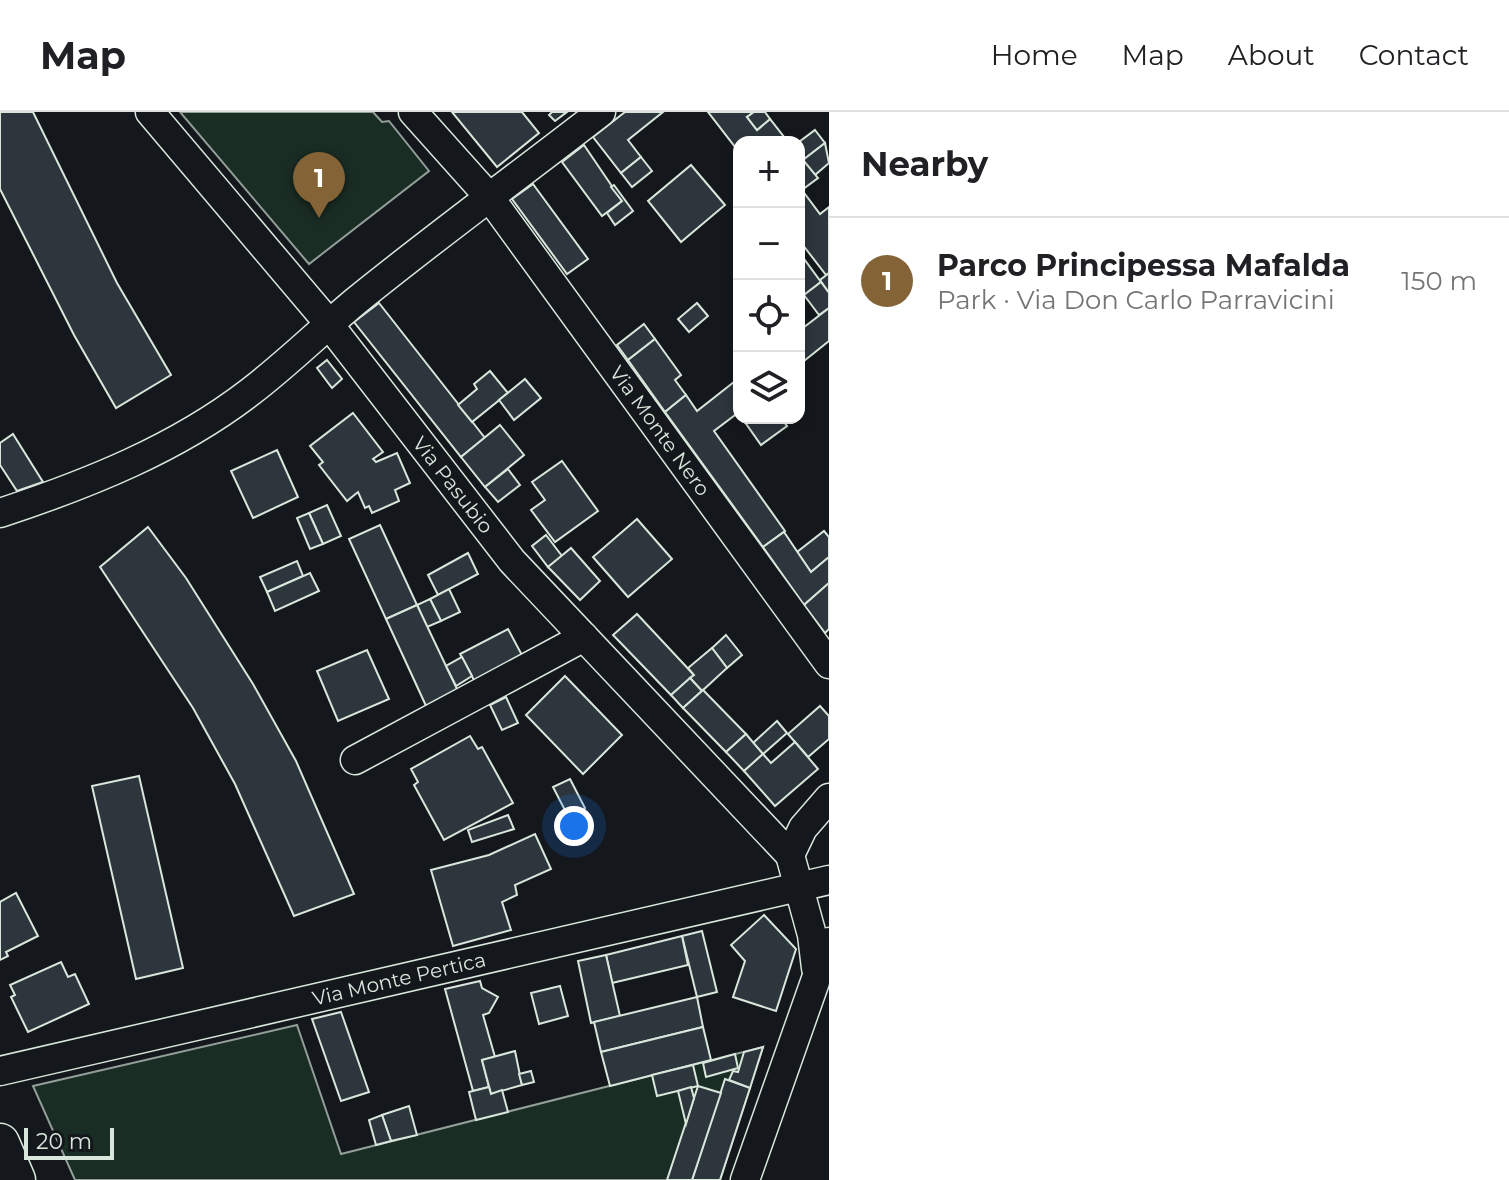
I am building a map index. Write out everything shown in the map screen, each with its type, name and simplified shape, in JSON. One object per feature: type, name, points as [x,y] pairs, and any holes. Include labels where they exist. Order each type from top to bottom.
[{"type":"main road","points":[[0,1143],[16,1180]]},
{"type":"street","name":"Via Pasubio","points":[[150,112],[330,325],[512,561],[790,855]]},
{"type":"street","name":"Via Monte Nero","points":[[413,112],[490,198],[829,664]]},
{"type":"street","points":[[0,513],[92,481],[189,432],[249,393],[330,325],[601,112]]},
{"type":"street","points":[[355,760],[584,637]]},
{"type":"street","points":[[816,969],[812,935],[790,855],[803,828],[829,798]]},
{"type":"street","name":"Via Monte Pertica","points":[[0,1071],[829,880]]},
{"type":"street","points":[[745,1180],[816,969],[829,942]]},
{"type":"green space","points":[[180,112],[373,112],[382,122],[389,121],[429,171],[309,264]]},
{"type":"green space","points":[[297,1025],[341,1154],[763,1047],[720,1180],[75,1180],[33,1086]]},
{"type":"building","points":[[0,112],[33,112],[117,283],[171,375],[116,408],[74,335],[0,189]]},
{"type":"building","points":[[452,112],[522,112],[539,133],[497,167]]},
{"type":"building","points":[[552,112],[567,112],[555,121],[549,115]]},
{"type":"building","points":[[625,112],[663,112],[628,140],[641,157],[621,173],[593,137]]},
{"type":"building","points":[[708,112],[754,112],[747,117],[757,130],[770,119],[783,136],[733,136],[733,144]]},
{"type":"building","points":[[754,112],[765,112],[770,119],[757,130],[747,117]]},
{"type":"building","points":[[815,130],[825,143],[805,158],[805,138]]},
{"type":"building","points":[[825,143],[829,163],[815,175],[805,158]]},
{"type":"building","points":[[584,145],[622,201],[602,216],[562,162]]},
{"type":"building","points":[[641,157],[652,171],[632,187],[621,173]]},
{"type":"building","points":[[805,162],[818,178],[805,188]]},
{"type":"building","points":[[691,165],[725,205],[681,242],[648,201]]},
{"type":"building","points":[[533,184],[588,259],[567,274],[512,199]]},
{"type":"building","points":[[614,185],[633,211],[615,225],[607,213],[622,201],[611,187]]},
{"type":"building","points":[[805,194],[820,214],[829,207],[829,273],[826,275],[805,248]]},
{"type":"building","points":[[805,260],[821,282],[805,294]]},
{"type":"building","points":[[829,273],[829,293],[820,280]]},
{"type":"building","points":[[821,282],[829,293],[829,308],[819,315],[805,294]]},
{"type":"building","points":[[379,303],[485,438],[461,457],[354,322]]},
{"type":"building","points":[[697,303],[708,316],[689,332],[678,319]]},
{"type":"building","points":[[829,308],[829,341],[805,360],[805,352],[805,326]]},
{"type":"building","points":[[644,324],[655,339],[628,360],[617,345]]},
{"type":"building","points":[[655,339],[681,375],[675,380],[686,395],[665,412],[628,360]]},
{"type":"building","points":[[327,360],[342,379],[332,388],[317,368]]},
{"type":"building","points":[[490,371],[508,393],[472,422],[458,405],[477,389],[474,384]]},
{"type":"building","points":[[525,379],[541,398],[514,420],[499,400]]},
{"type":"building","points":[[733,383],[733,417],[714,431],[785,531],[763,547],[665,412],[686,395],[697,411]]},
{"type":"building","points":[[353,413],[383,452],[373,459],[376,462],[397,453],[410,483],[395,490],[399,501],[372,513],[369,506],[365,508],[358,492],[347,501],[319,465],[323,462],[310,446]]},
{"type":"building","points":[[746,424],[786,424],[787,426],[761,445]]},
{"type":"building","points":[[500,425],[524,455],[485,487],[461,457]]},
{"type":"building","points":[[13,434],[43,482],[17,491],[0,465],[0,443]]},
{"type":"building","points":[[277,450],[298,497],[253,518],[231,471]]},
{"type":"building","points":[[562,461],[598,511],[555,542],[531,510],[545,500],[532,482]]},
{"type":"building","points":[[508,469],[520,485],[498,502],[485,487]]},
{"type":"building","points":[[327,505],[341,536],[323,544],[309,513]]},
{"type":"building","points":[[309,513],[323,544],[310,549],[297,518]]},
{"type":"building","points":[[637,519],[672,559],[628,597],[593,557]]},
{"type":"building","points":[[380,525],[417,605],[386,619],[349,539]]},
{"type":"building","points":[[148,527],[186,578],[253,684],[296,761],[354,894],[294,916],[235,784],[193,708],[100,567]]},
{"type":"building","points":[[824,531],[829,537],[829,557],[811,572],[797,552]]},
{"type":"building","points":[[784,532],[811,572],[829,557],[829,583],[804,605],[763,547]]},
{"type":"building","points":[[546,535],[562,556],[548,567],[532,546]]},
{"type":"building","points":[[571,548],[600,581],[580,600],[548,567]]},
{"type":"building","points":[[468,553],[478,574],[438,595],[428,575]]},
{"type":"building","points":[[297,561],[303,576],[267,592],[260,577]]},
{"type":"building","points":[[310,573],[319,591],[275,611],[267,592]]},
{"type":"building","points":[[829,583],[829,629],[825,633],[804,605]]},
{"type":"building","points":[[449,589],[460,612],[441,621],[430,599]]},
{"type":"building","points":[[430,599],[441,621],[427,627],[417,605]]},
{"type":"building","points":[[417,605],[458,691],[427,708],[386,619]]},
{"type":"building","points":[[637,614],[694,675],[671,695],[613,635]]},
{"type":"building","points":[[508,629],[523,657],[475,682],[460,654]]},
{"type":"building","points":[[726,635],[742,655],[727,668],[712,648]]},
{"type":"building","points":[[712,648],[727,668],[702,691],[690,678],[694,675],[688,668]]},
{"type":"building","points":[[367,650],[389,699],[338,721],[317,671]]},
{"type":"building","points":[[462,657],[472,676],[456,686],[446,666]]},
{"type":"building","points":[[565,676],[622,735],[583,774],[526,715]]},
{"type":"building","points":[[690,678],[702,691],[683,708],[671,695]]},
{"type":"building","points":[[703,690],[746,734],[726,752],[683,708]]},
{"type":"building","points":[[506,697],[518,723],[502,730],[490,705]]},
{"type":"building","points":[[820,706],[829,716],[829,739],[808,757],[788,734]]},
{"type":"building","points":[[777,721],[787,733],[763,754],[753,743]]},
{"type":"building","points":[[746,734],[763,754],[744,771],[726,752]]},
{"type":"building","points":[[470,736],[478,749],[482,747],[513,803],[444,840],[414,785],[418,782],[411,769]]},
{"type":"building","points":[[795,742],[818,769],[775,806],[744,771],[763,754],[771,763]]},
{"type":"building","points":[[139,776],[183,968],[136,979],[92,786]]},
{"type":"building","points":[[570,779],[585,808],[571,822],[553,787]]},
{"type":"building","points":[[508,815],[514,829],[472,842],[468,830]]},
{"type":"building","points":[[535,834],[551,869],[515,885],[517,895],[502,902],[511,930],[453,946],[431,870],[489,855]]},
{"type":"building","points":[[16,893],[38,936],[6,952],[8,956],[0,960],[0,902]]},
{"type":"building","points":[[764,915],[796,949],[776,1011],[733,997],[745,961],[731,945]]},
{"type":"building","points":[[702,931],[717,992],[697,997],[682,936]]},
{"type":"building","points":[[682,936],[688,965],[612,983],[606,955]]},
{"type":"building","points":[[606,955],[620,1016],[591,1023],[578,961]]},
{"type":"building","points":[[61,962],[68,977],[75,974],[89,1004],[28,1032],[11,997],[15,995],[10,985]]},
{"type":"building","points":[[480,981],[482,988],[498,997],[489,1013],[483,1015],[495,1057],[482,1060],[489,1087],[473,1091],[445,989]]},
{"type":"building","points":[[560,986],[568,1016],[539,1024],[531,993]]},
{"type":"building","points":[[697,997],[703,1027],[601,1052],[594,1022]]},
{"type":"building","points":[[341,1012],[369,1092],[341,1101],[312,1019]]},
{"type":"building","points":[[703,1027],[711,1060],[610,1086],[601,1052]]},
{"type":"building","points":[[763,1047],[750,1088],[729,1080],[733,1071],[738,1072],[744,1052]]},
{"type":"building","points":[[515,1051],[522,1085],[491,1094],[482,1060]]},
{"type":"building","points":[[735,1054],[738,1068],[706,1077],[703,1063]]},
{"type":"building","points":[[693,1065],[698,1086],[657,1096],[652,1075]]},
{"type":"building","points":[[531,1071],[534,1082],[522,1085],[519,1074]]},
{"type":"building","points":[[725,1079],[750,1088],[720,1180],[692,1180]]},
{"type":"building","points":[[698,1086],[721,1093],[692,1180],[667,1180]]},
{"type":"building","points":[[489,1087],[491,1094],[502,1090],[508,1112],[476,1120],[469,1092]]},
{"type":"building","points":[[691,1087],[694,1098],[686,1124],[678,1091]]},
{"type":"building","points":[[409,1106],[417,1135],[391,1141],[382,1115]]},
{"type":"building","points":[[382,1115],[391,1141],[376,1145],[369,1120]]},
{"type":"place","name":"Parco Principessa Mafalda","points":[[319,218]]}]
